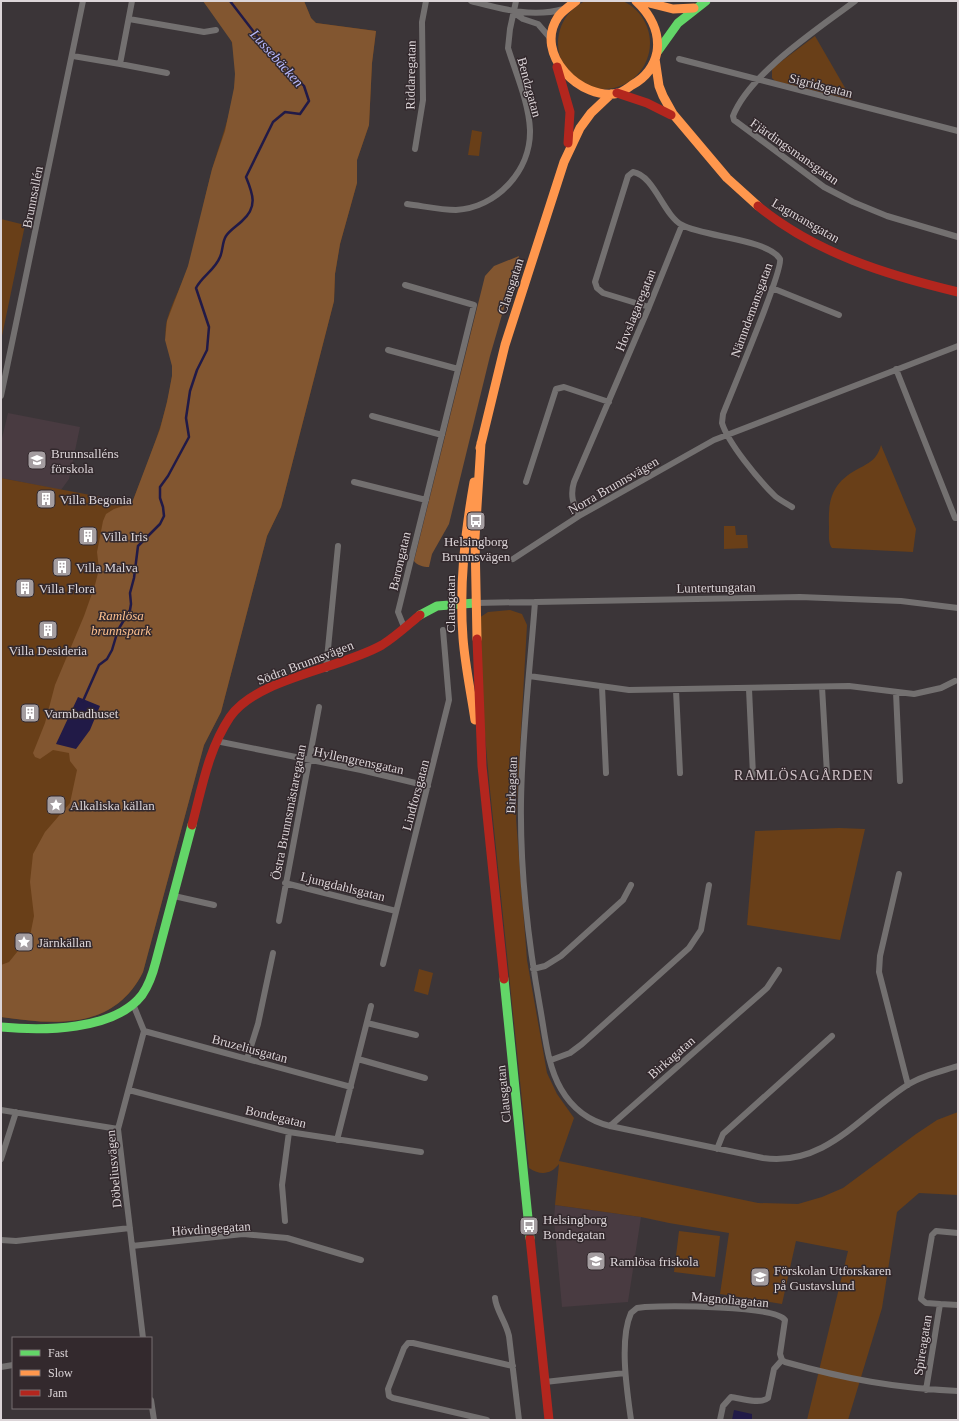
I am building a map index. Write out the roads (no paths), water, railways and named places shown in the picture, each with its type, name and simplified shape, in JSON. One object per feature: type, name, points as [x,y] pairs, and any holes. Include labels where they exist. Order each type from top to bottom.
[{"type":"main road","name":"Lagmansgatan","points":[[636,1],[650,16],[654,26],[657,37],[655,56],[660,93],[665,104],[715,165],[747,197],[793,231],[824,247],[870,266],[923,284],[958,292]]},
{"type":"main road","points":[[641,1],[673,9],[694,8]]},
{"type":"main road","name":"Clausgatan","points":[[564,162],[580,128],[591,114],[614,93],[629,89],[638,82],[649,70],[655,56],[674,26],[694,8],[706,1]]},
{"type":"main road","points":[[551,39],[553,25],[570,4]]},
{"type":"main road","name":"Clausgatan","points":[[549,1420],[482,766],[466,664],[462,603],[466,530],[481,443],[505,345],[564,162],[571,129],[572,113],[555,60],[551,39]]},
{"type":"main road","name":"Lagmansgatan","points":[[555,60],[568,76],[584,88],[597,93],[614,93],[647,103],[674,116]]},
{"type":"main road","name":"Clausgatan","points":[[481,443],[475,538],[475,603],[482,766]]},
{"type":"main road","name":"Södra Brunnsvägen","points":[[1,1027],[28,1030],[69,1026],[110,1016],[133,1004],[140,996],[151,979],[158,956],[208,760],[216,741],[231,716],[256,694],[269,688],[326,669],[382,645],[427,610],[437,606],[475,603]]},
{"type":"street","name":"Brunnsallén","points":[[1,396],[73,56],[83,1]]},
{"type":"street","points":[[120,64],[132,1]]},
{"type":"street","name":"Riddaregatan","points":[[415,149],[423,100],[422,22],[426,1]]},
{"type":"street","points":[[471,1],[513,12],[525,11],[542,14],[570,4]]},
{"type":"street","name":"Bendzgatan","points":[[407,204],[447,210],[463,209],[477,205],[500,193],[518,172],[527,154],[530,131],[526,106],[508,48],[508,39],[516,1]]},
{"type":"street","points":[[758,80],[780,59],[855,1]]},
{"type":"street","points":[[513,12],[523,19],[541,26],[551,39]]},
{"type":"street","points":[[129,19],[204,32],[216,30]]},
{"type":"street","points":[[73,56],[167,73]]},
{"type":"street","name":"Sigridsgatan","points":[[680,59],[958,131]]},
{"type":"street","name":"Fjärdingsmansgatan","points":[[758,80],[734,115],[734,120],[738,124],[812,179],[853,202],[924,228],[958,237]]},
{"type":"street","points":[[649,307],[603,293],[597,288],[596,282],[629,174],[635,172],[643,177],[682,225]]},
{"type":"street","name":"Nämndemansgatan","points":[[682,225],[772,252],[781,262],[723,414],[722,423],[728,434]]},
{"type":"street","name":"Hovslagaregatan","points":[[579,516],[572,500],[572,488],[682,225]]},
{"type":"street","name":"Barongatan","points":[[404,285],[474,305],[398,612],[404,627]]},
{"type":"street","points":[[772,288],[840,315]]},
{"type":"street","name":"Norra Brunnsvägen","points":[[513,559],[579,516],[714,440],[958,346]]},
{"type":"street","points":[[388,350],[458,369]]},
{"type":"street","points":[[896,369],[955,518],[958,518]]},
{"type":"street","points":[[526,482],[556,389],[564,387],[609,402]]},
{"type":"street","points":[[372,416],[442,435]]},
{"type":"street","points":[[728,434],[753,471],[771,491],[792,507]]},
{"type":"street","points":[[354,482],[426,500]]},
{"type":"street","points":[[326,669],[338,546]]},
{"type":"street","name":"Luntertungatan","points":[[475,603],[800,597],[894,601],[958,608]]},
{"type":"street","name":"Birkagatan","points":[[535,602],[523,762],[521,820],[533,969],[551,1060],[558,1083],[574,1106],[589,1118],[610,1126],[776,1160],[808,1156],[833,1141],[908,1085],[958,1066]]},
{"type":"street","name":"Lindforsgatan","points":[[383,964],[449,700],[443,630]]},
{"type":"street","points":[[529,676],[629,690],[854,686],[917,694],[944,687],[955,681]]},
{"type":"street","points":[[602,687],[606,773]]},
{"type":"street","points":[[822,687],[827,773]]},
{"type":"street","points":[[749,689],[753,775]]},
{"type":"street","points":[[676,690],[680,773]]},
{"type":"street","points":[[896,692],[900,781]]},
{"type":"street","name":"Östra Brunnsmästaregatan","points":[[278,921],[319,707]]},
{"type":"street","name":"Hyllengrensgatan","points":[[216,741],[308,761],[360,770],[428,786]]},
{"type":"street","points":[[899,874],[880,956],[878,972],[908,1085]]},
{"type":"street","name":"Ljungdahlsgatan","points":[[285,883],[396,911]]},
{"type":"street","points":[[551,1060],[566,1055],[582,1044],[689,948],[701,927],[708,885]]},
{"type":"street","points":[[533,969],[545,966],[561,956],[623,900],[631,886]]},
{"type":"street","points":[[174,896],[214,906]]},
{"type":"street","points":[[247,1059],[258,1024],[274,953]]},
{"type":"street","name":"Birkagatan","points":[[610,1126],[767,988],[779,970]]},
{"type":"street","points":[[133,1004],[144,1031]]},
{"type":"street","points":[[337,1140],[371,1006]]},
{"type":"street","points":[[367,1023],[416,1035]]},
{"type":"street","name":"Bruzeliusgatan","points":[[144,1031],[351,1087]]},
{"type":"street","name":"Döbeliusvägen","points":[[143,1337],[118,1129],[144,1031]]},
{"type":"street","points":[[717,1149],[723,1134],[832,1036]]},
{"type":"street","points":[[358,1059],[425,1078]]},
{"type":"street","name":"Bondegatan","points":[[129,1090],[289,1132],[421,1152]]},
{"type":"street","points":[[1,1110],[118,1129]]},
{"type":"street","points":[[1,1159],[16,1112]]},
{"type":"street","points":[[285,1221],[282,1185],[289,1132]]},
{"type":"street","points":[[1,1240],[23,1241],[130,1228]]},
{"type":"street","name":"Spireagatan","points":[[958,1233],[936,1232],[932,1236],[922,1299],[926,1303],[958,1305]]},
{"type":"street","name":"Hövdingegatan","points":[[132,1246],[243,1234],[287,1238],[361,1260]]},
{"type":"street","points":[[495,1298],[496,1304],[507,1324],[519,1420]]},
{"type":"street","name":"Spireagatan","points":[[926,1390],[940,1304]]},
{"type":"street","name":"Magnoliagatan","points":[[625,1372],[629,1319],[635,1310],[644,1307],[691,1306],[727,1308],[780,1316],[785,1320],[780,1354],[782,1360]]},
{"type":"street","points":[[487,1420],[389,1396],[388,1389],[404,1348],[408,1343],[413,1343],[513,1366]]},
{"type":"street","points":[[720,1420],[723,1406],[731,1397],[760,1402],[768,1398],[774,1369],[782,1360],[854,1380],[926,1390],[958,1391]]},
{"type":"street","points":[[1,1367],[12,1365]]},
{"type":"street","points":[[545,1382],[625,1372],[631,1420]]},
{"type":"street","points":[[152,1407],[154,1420]]},
{"type":"waterway","name":"Lussebäcken","points":[[83,701],[99,665],[107,659],[112,650],[118,630],[130,610],[130,593],[134,578],[138,546],[160,524],[164,516],[160,498],[160,487],[168,476],[189,437],[186,418],[190,391],[197,370],[207,350],[209,327],[196,288],[218,262],[226,236],[247,216],[250,211],[253,200],[251,189],[246,177],[273,122],[285,112],[300,114],[309,101],[304,86],[260,40],[230,1]]},
{"type":"place","name":"Brunnsalléns förskola","points":[[37,460]]},
{"type":"place","name":"Villa Begonia","points":[[46,499]]},
{"type":"place","name":"Helsingborg Brunnsvägen","points":[[476,521]]},
{"type":"place","name":"Villa Iris","points":[[88,536]]},
{"type":"place","name":"Villa Malva","points":[[62,567]]},
{"type":"place","name":"Villa Flora","points":[[25,588]]},
{"type":"place","name":"Villa Desideria","points":[[48,630]]},
{"type":"place","name":"Varmbadhuset","points":[[30,713]]},
{"type":"place","name":"Alkaliska källan","points":[[56,805]]},
{"type":"place","name":"Järnkällan","points":[[24,942]]},
{"type":"place","name":"Helsingborg Bondegatan","points":[[529,1226]]},
{"type":"place","name":"Ramlösa friskola","points":[[596,1261]]},
{"type":"place","name":"Förskolan Utforskaren på Gustavslund","points":[[760,1277]]},
{"type":"district","name":"RAMLÖSAGÅRDEN","points":[[804,775]]},
{"type":"park label","name":"Ramlösa brunnspark","points":[[121,622]]}]
